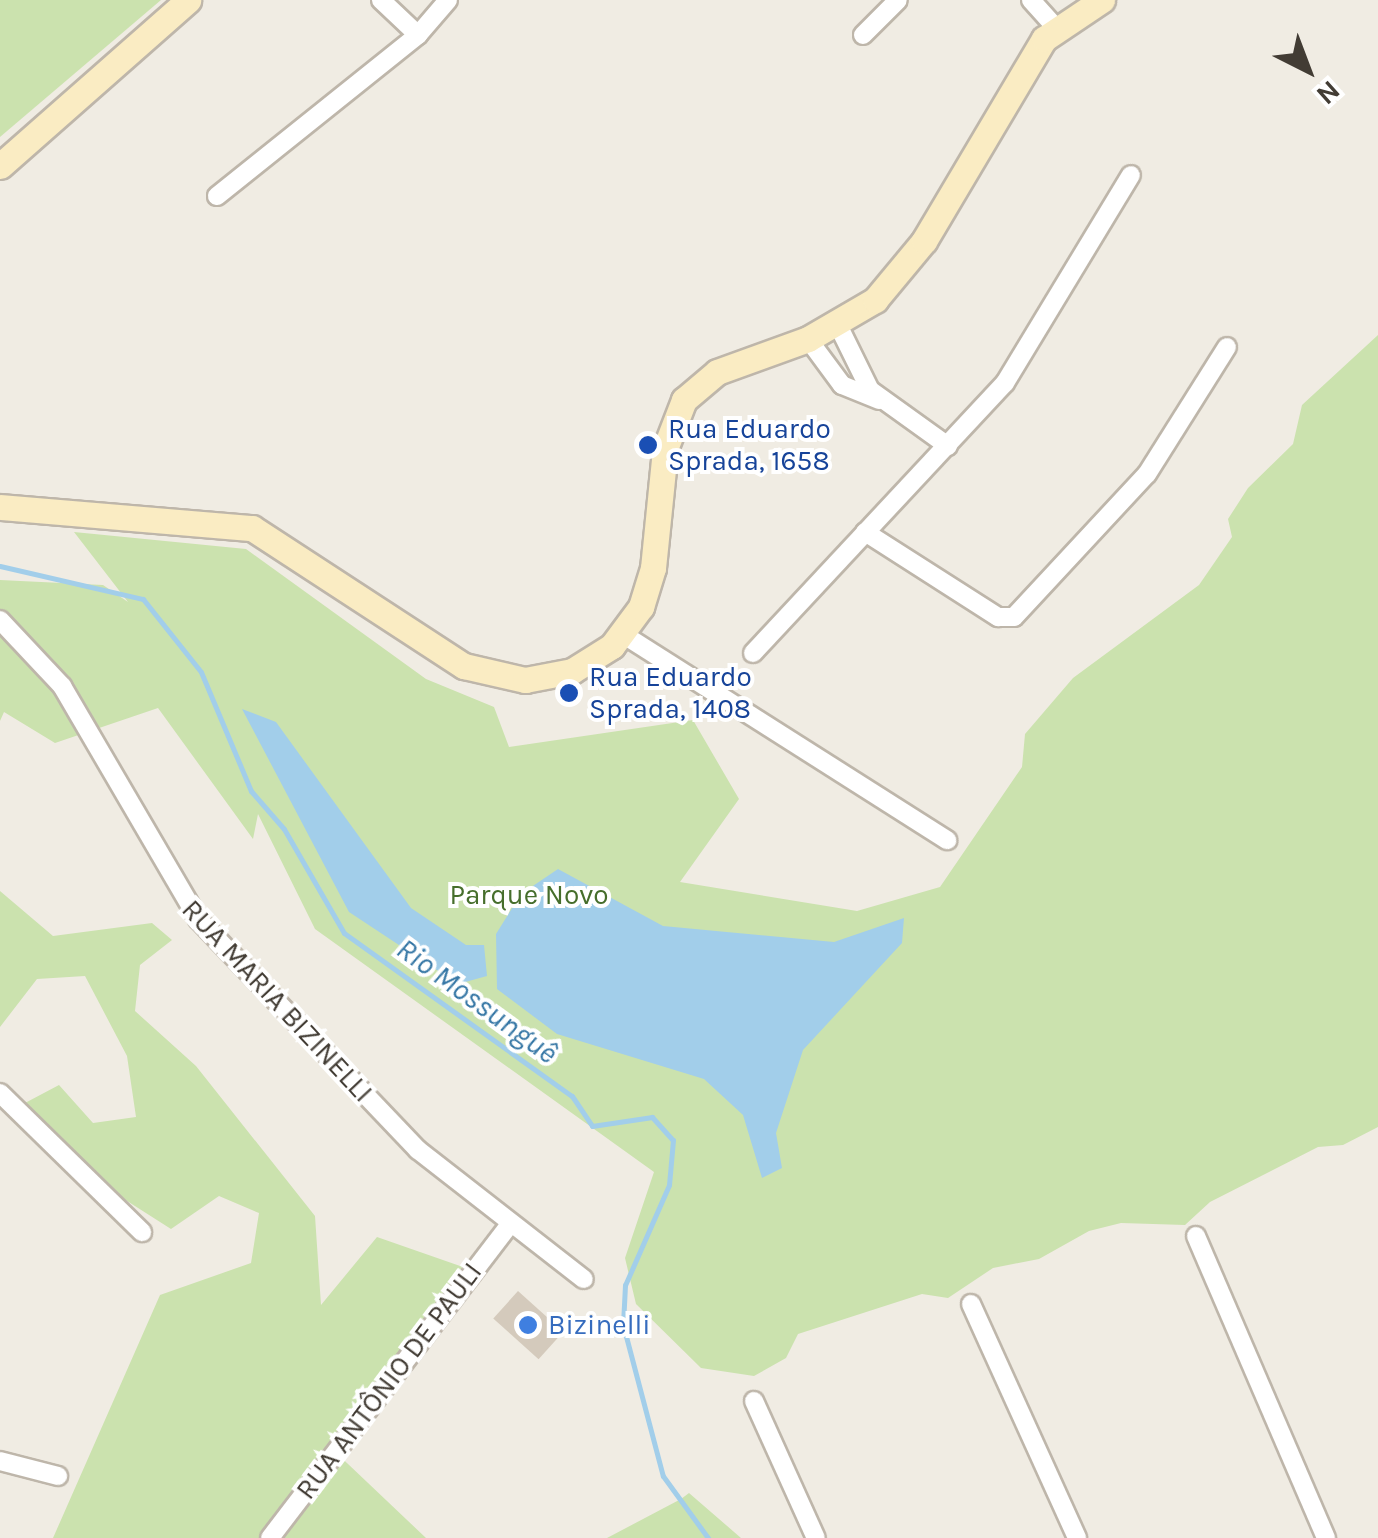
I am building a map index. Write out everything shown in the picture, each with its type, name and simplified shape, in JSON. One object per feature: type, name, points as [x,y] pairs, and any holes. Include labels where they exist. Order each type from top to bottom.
[{"type":"main road","points":[[0,166],[188,0]]},
{"type":"main road","points":[[0,507],[252,528],[424,645],[507,678],[572,670],[624,636],[650,587],[676,413],[718,372],[838,325],[910,262],[1059,24],[1102,0]]},
{"type":"street","points":[[381,0],[418,35]]},
{"type":"street","points":[[217,196],[418,35],[448,0]]},
{"type":"street","points":[[863,34],[898,0]]},
{"type":"street","points":[[1031,0],[1059,24]]},
{"type":"street","points":[[1045,0],[1059,24]]},
{"type":"street","points":[[753,652],[948,446],[1018,366],[1131,174]]},
{"type":"street","points":[[838,325],[853,366],[880,400]]},
{"type":"street","points":[[808,339],[842,385],[880,400],[948,446]]},
{"type":"street","points":[[865,532],[998,617],[1014,618],[1148,474],[1227,346]]},
{"type":"street","name":"RUA MARIA BIZINELLI","points":[[0,620],[62,686],[198,919],[418,1150],[584,1280]]},
{"type":"street","points":[[624,636],[946,840]]},
{"type":"street","points":[[0,1093],[142,1232]]},
{"type":"street","name":"RUA ANTÔNIO DE PAULI","points":[[270,1538],[509,1225]]},
{"type":"street","points":[[1196,1236],[1326,1538]]},
{"type":"street","points":[[971,1304],[1077,1538]]},
{"type":"street","points":[[754,1401],[816,1538]]},
{"type":"street","points":[[0,1461],[58,1476]]},
{"type":"green space","points":[[0,0],[161,0],[0,137]]},
{"type":"green space","name":"Parque Novo","points":[[1378,335],[1378,1127],[1343,1145],[1318,1147],[1210,1202],[1185,1225],[1121,1223],[1089,1231],[1039,1259],[993,1268],[948,1298],[922,1294],[798,1334],[786,1358],[754,1376],[701,1368],[636,1304],[625,1258],[654,1172],[315,929],[258,814],[253,839],[158,708],[55,743],[4,712],[0,721],[0,580],[103,585],[128,602],[74,532],[246,549],[426,679],[494,707],[509,747],[693,720],[739,799],[680,882],[857,911],[940,887],[1022,767],[1025,734],[1073,678],[1199,585],[1232,537],[1228,519],[1248,488],[1293,444],[1302,405]]},
{"type":"green space","points":[[0,891],[53,936],[152,923],[172,940],[140,965],[135,1011],[196,1066],[315,1216],[321,1305],[377,1237],[463,1267],[328,1445],[426,1538],[53,1538],[160,1295],[251,1263],[259,1213],[219,1196],[171,1229],[102,1185],[25,1103],[59,1085],[93,1123],[136,1117],[127,1056],[85,976],[37,979],[0,1027]]},
{"type":"green space","points":[[689,1493],[741,1538],[607,1538],[681,1499]]},
{"type":"water","points":[[242,709],[276,722],[411,908],[466,945],[484,945],[487,976],[458,984],[349,912]]},
{"type":"water","points":[[558,869],[663,926],[834,942],[904,918],[902,943],[803,1050],[776,1133],[782,1168],[762,1178],[743,1115],[704,1079],[557,1034],[497,989],[496,934],[521,894]]},
{"type":"building","name":"Bizinelli","points":[[518,1291],[563,1332],[539,1359],[493,1318]]},
{"type":"waterway","name":"Rio Mossunguê","points":[[0,566],[143,599],[201,672],[251,791],[284,829],[344,933],[572,1096],[592,1126],[652,1117],[673,1140],[669,1185],[625,1285],[623,1325],[663,1476],[708,1538]]},
{"type":"place","name":"Rua Eduardo Sprada, 1658","points":[[648,445]]},
{"type":"place","name":"Rua Eduardo Sprada, 1408","points":[[569,693]]},
{"type":"place","name":"Bizinelli","points":[[528,1325]]}]
